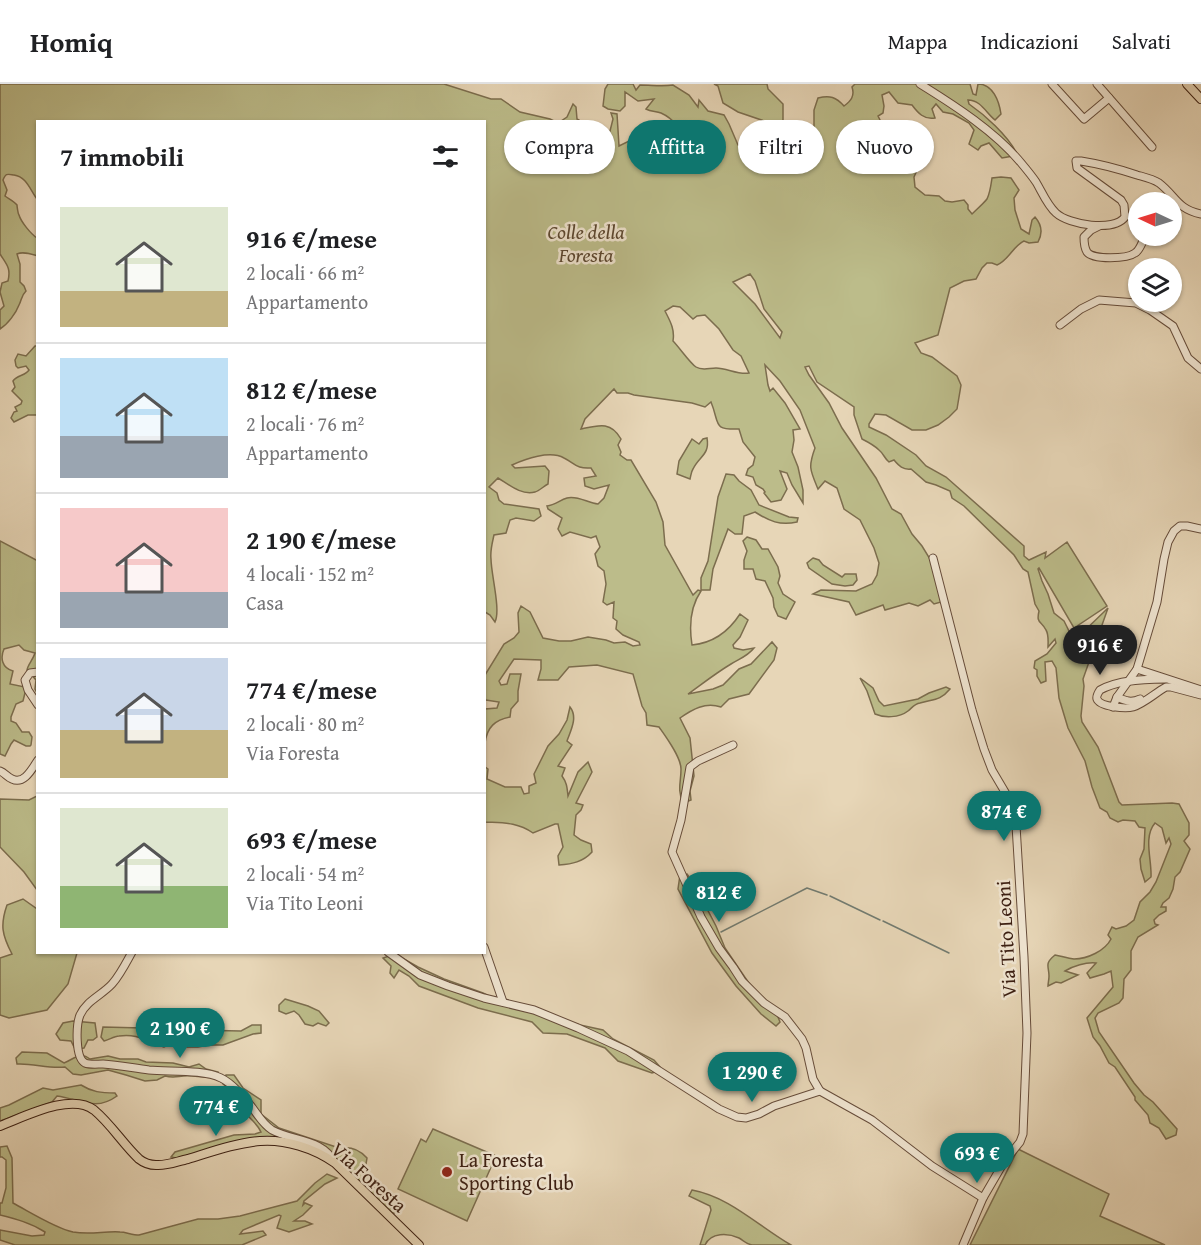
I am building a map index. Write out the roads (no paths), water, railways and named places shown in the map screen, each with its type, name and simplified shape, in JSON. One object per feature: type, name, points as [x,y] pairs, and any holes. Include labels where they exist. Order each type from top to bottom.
[{"type":"main road","points":[[1187,84],[1201,99]]},
{"type":"main road","name":"Via Foresta","points":[[0,1126],[54,1106],[76,1103],[94,1110],[132,1153],[149,1164],[168,1164],[258,1141],[295,1145],[324,1155],[335,1163],[419,1245]]},
{"type":"street","points":[[920,84],[951,102],[998,139],[1025,167],[1056,213],[1072,221],[1099,226],[1122,222],[1125,217],[1121,200],[1077,168],[1076,161],[1088,162],[1151,179],[1159,183],[1183,207],[1201,214]]},
{"type":"street","points":[[1052,84],[1084,119],[1108,98]]},
{"type":"street","points":[[1097,84],[1152,147]]},
{"type":"street","points":[[1099,226],[1084,237],[1084,245],[1091,255],[1106,258],[1130,255],[1135,254],[1140,246]]},
{"type":"street","points":[[1060,325],[1081,309],[1099,300],[1136,303],[1173,326],[1188,358],[1201,369]]},
{"type":"street","points":[[1113,707],[1117,696],[1137,669],[1157,602],[1168,542],[1180,526],[1201,529]]},
{"type":"street","name":"Via Tito Leoni","points":[[933,558],[984,749],[992,770],[1013,803],[1016,813],[1024,957],[1027,1033],[1023,1134],[1020,1142],[1004,1161],[983,1198],[963,1245]]},
{"type":"street","points":[[1137,669],[1201,690]]},
{"type":"street","points":[[36,672],[30,674],[25,680],[36,702]]},
{"type":"street","points":[[1164,679],[1127,681],[1100,690],[1097,696],[1100,703],[1113,707],[1134,707],[1166,687],[1201,695]]},
{"type":"street","points":[[1117,696],[1133,702],[1163,683],[1180,683]]},
{"type":"street","points":[[733,746],[698,761],[690,767],[681,820],[672,852],[702,917],[742,981],[764,1003],[785,1017],[802,1040],[813,1079],[820,1091],[878,1124],[932,1166],[983,1198]]},
{"type":"street","points":[[0,771],[10,778],[20,780],[27,776],[36,763]]},
{"type":"street","points":[[486,953],[503,1002]]},
{"type":"street","points":[[131,954],[115,981],[81,1013],[78,1047],[82,1062],[150,1070],[184,1071],[220,1077],[240,1094],[266,1126],[279,1134],[322,1148],[330,1154],[335,1163]]},
{"type":"street","points":[[391,954],[420,975],[484,998],[534,1010],[628,1051],[719,1109],[737,1117],[746,1118],[759,1114],[774,1106],[820,1091]]},
{"type":"waterway","points":[[721,932],[807,888],[827,895]]},
{"type":"waterway","points":[[830,896],[880,920]]},
{"type":"waterway","points":[[883,921],[949,953]]},
{"type":"place","name":"La Foresta Sporting Club","points":[[447,1172]]},
{"type":"park label","name":"Colle della Foresta","points":[[586,244]]}]
